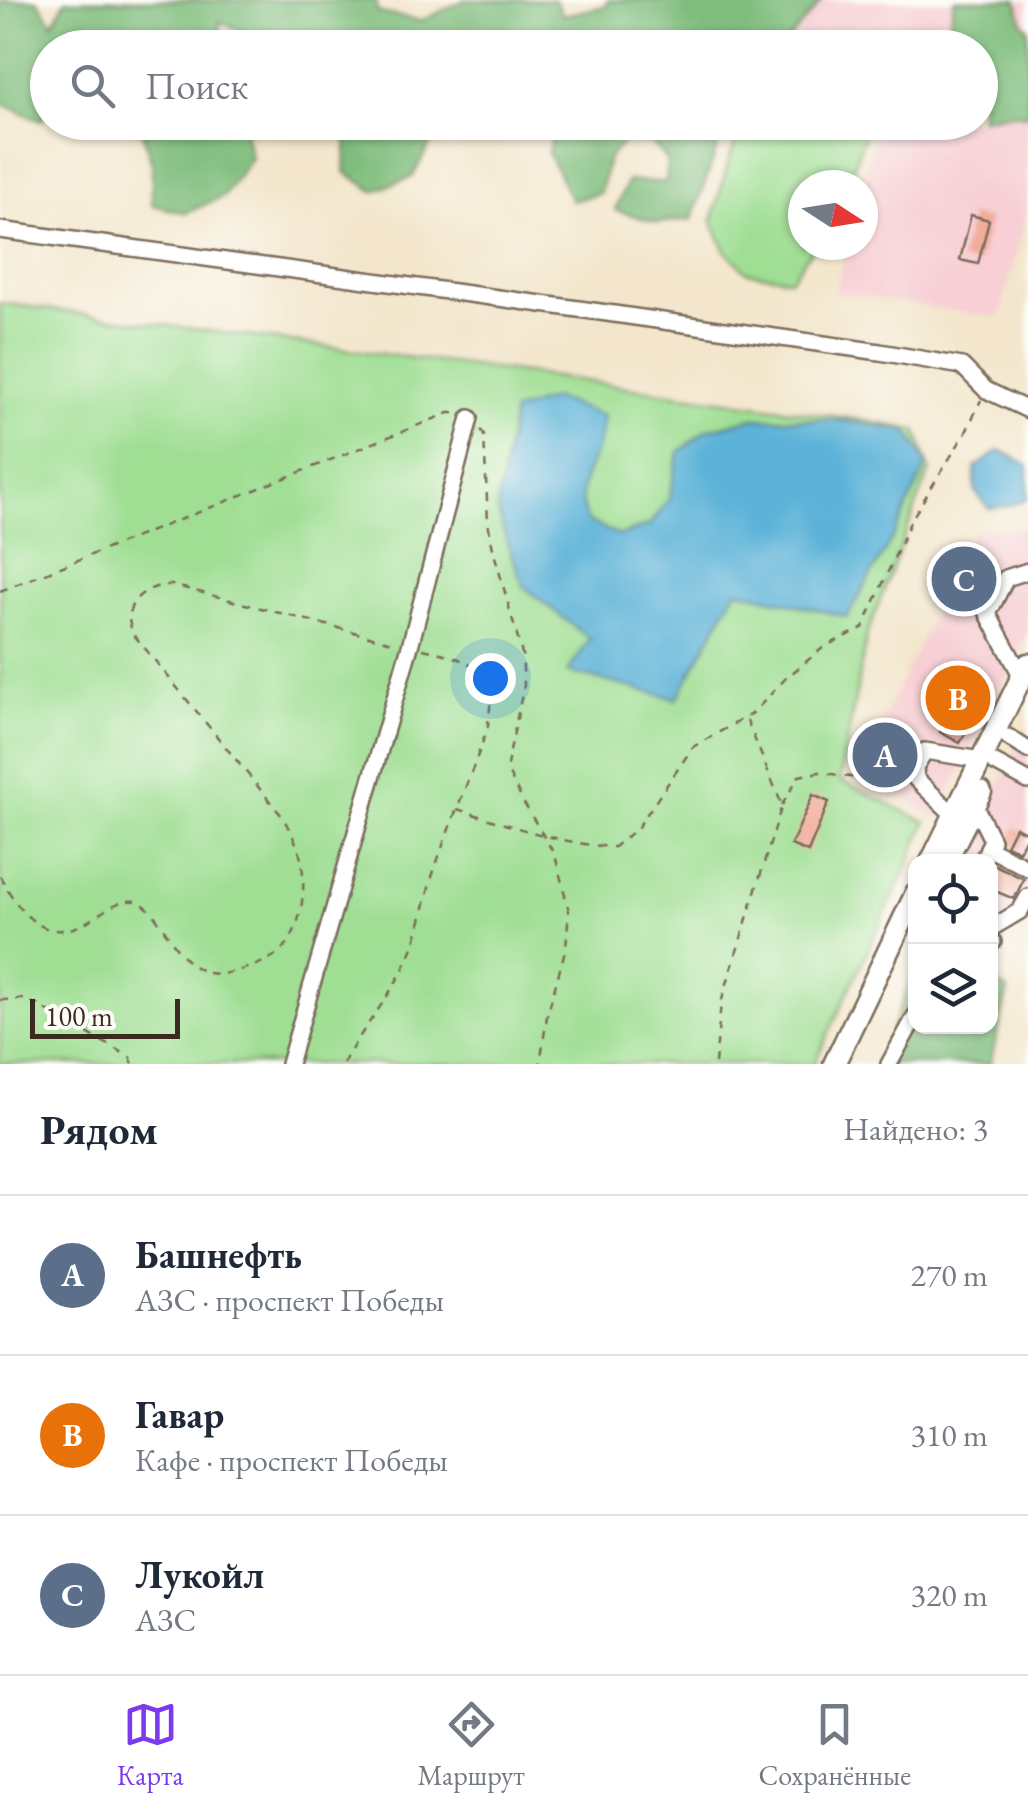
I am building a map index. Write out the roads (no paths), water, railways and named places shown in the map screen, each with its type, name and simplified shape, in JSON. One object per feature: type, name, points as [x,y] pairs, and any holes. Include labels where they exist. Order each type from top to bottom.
[{"type":"main road","points":[[935,854],[954,814],[1008,737],[1026,678]]},
{"type":"main road","points":[[950,854],[1026,678]]},
{"type":"main road","points":[[834,1064],[908,910]]},
{"type":"main road","points":[[849,1064],[908,941]]},
{"type":"lane","points":[[0,230],[962,366],[986,390],[1028,410]]},
{"type":"lane","points":[[288,1064],[410,646],[470,418]]},
{"type":"lane","points":[[1026,678],[988,614],[1006,578],[1028,571]]},
{"type":"lane","points":[[1008,737],[1028,750]]},
{"type":"lane","points":[[954,814],[916,779],[915,766],[925,751],[988,762],[1028,781]]},
{"type":"lane","points":[[974,804],[992,840],[985,854]]},
{"type":"lane","points":[[998,859],[1028,868]]},
{"type":"lane","points":[[998,932],[1020,911],[1028,896]]},
{"type":"lane","points":[[889,1064],[908,1030]]},
{"type":"water","points":[[554,398],[603,416],[599,441],[582,488],[583,508],[587,521],[620,536],[651,524],[669,499],[679,452],[706,430],[754,418],[841,420],[908,431],[927,465],[894,535],[847,617],[736,590],[677,699],[568,672],[590,639],[524,587],[497,507],[513,412]]},
{"type":"water","points":[[1000,450],[1028,465],[1028,498],[989,509],[975,491],[975,468]]},
{"type":"place","name":"Лукойл","points":[[964,579]]},
{"type":"place","name":"Гавар","points":[[958,698]]},
{"type":"place","name":"Башнефть","points":[[885,755]]}]
